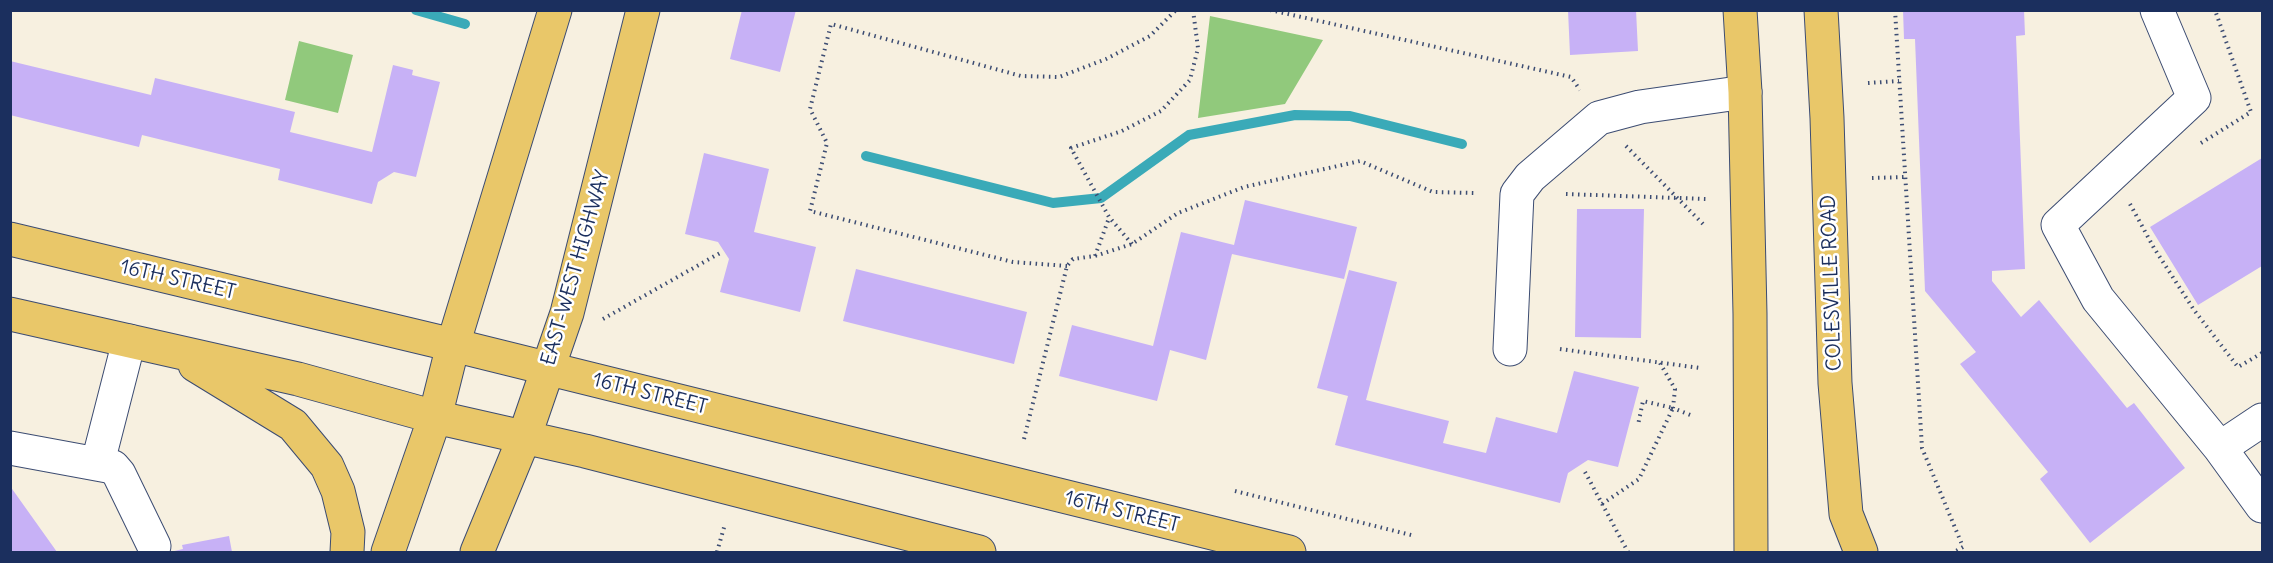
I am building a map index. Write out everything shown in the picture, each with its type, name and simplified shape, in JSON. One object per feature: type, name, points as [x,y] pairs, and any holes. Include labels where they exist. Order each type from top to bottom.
[{"type":"main road","points":[[388,552],[435,417],[453,345],[555,10]]},
{"type":"main road","name":"EAST-WEST HIGHWAY","points":[[477,552],[524,438],[567,313],[643,10]]},
{"type":"main road","points":[[1740,10],[1745,92],[1753,434],[1751,552]]},
{"type":"main road","name":"COLESVILLE ROAD","points":[[1821,10],[1827,118],[1835,383],[1846,514],[1860,552]]},
{"type":"main road","name":"16TH STREET","points":[[10,239],[453,345],[1289,552]]},
{"type":"main road","points":[[10,315],[298,379],[435,417],[585,451],[979,552]]},
{"type":"main road","points":[[172,351],[292,425],[327,466],[338,490],[348,532],[347,552]]},
{"type":"lane","points":[[2157,10],[2194,98],[2058,225],[2098,299],[2220,448],[2262,506]]},
{"type":"lane","points":[[1510,349],[1517,194],[1530,177],[1599,118],[1640,107],[1745,92]]},
{"type":"lane","points":[[98,462],[129,341]]},
{"type":"lane","points":[[2220,448],[2262,420]]},
{"type":"lane","points":[[10,448],[98,462],[112,467],[119,474],[154,546]]},
{"type":"path","points":[[1067,266],[1013,261],[810,211],[827,143],[810,109],[831,24],[1021,76],[1059,77],[1106,59],[1150,36],[1176,10]]},
{"type":"path","points":[[1132,244],[1109,217],[1101,198],[1071,148],[1122,131],[1161,111],[1190,80],[1198,48],[1193,10]]},
{"type":"path","points":[[1270,10],[1571,77]]},
{"type":"path","points":[[1895,10],[1922,448],[1963,547],[1954,552]]},
{"type":"path","points":[[2193,148],[2251,112],[2215,10]]},
{"type":"path","points":[[1868,83],[1899,81]]},
{"type":"path","points":[[1599,118],[1706,227]]},
{"type":"path","points":[[1024,439],[1067,266],[1073,259],[1095,256],[1132,244],[1178,213],[1244,187],[1360,161],[1433,192],[1475,193]]},
{"type":"path","points":[[1872,178],[1905,177]]},
{"type":"path","points":[[1559,194],[1706,199]]},
{"type":"path","points":[[2128,199],[2134,215],[2194,310],[2238,367],[2262,353]]},
{"type":"path","points":[[1095,256],[1109,217]]},
{"type":"path","points":[[602,320],[720,253]]},
{"type":"path","points":[[1560,349],[1700,368]]},
{"type":"path","points":[[1602,504],[1639,479],[1673,408],[1675,389],[1659,363]]},
{"type":"path","points":[[1638,425],[1643,401],[1673,408],[1693,416]]},
{"type":"path","points":[[1585,472],[1628,552]]},
{"type":"path","points":[[1235,491],[1415,536]]},
{"type":"path","points":[[717,552],[727,517]]},
{"type":"green space","points":[[1210,16],[1323,40],[1285,104],[1198,118]]},
{"type":"green space","points":[[299,41],[353,55],[338,113],[285,100]]},
{"type":"building","points":[[742,10],[796,10],[780,72],[730,59]]},
{"type":"building","points":[[1568,10],[1636,10],[1638,51],[1570,55]]},
{"type":"building","points":[[1903,10],[2024,10],[2025,35],[2016,36],[2025,269],[1992,271],[1992,281],[2021,317],[2039,300],[2127,408],[2134,403],[2185,468],[2090,543],[2040,479],[2048,472],[1960,364],[1976,352],[1925,291],[1915,39],[1904,39]]},
{"type":"building","points":[[10,61],[151,95],[155,78],[295,112],[290,132],[372,152],[393,65],[413,70],[412,75],[440,82],[416,177],[394,172],[378,182],[372,204],[278,180],[280,169],[142,135],[139,147],[10,115]]},
{"type":"building","points":[[704,153],[769,169],[754,232],[816,247],[800,312],[720,292],[729,259],[718,242],[685,234]]},
{"type":"building","points":[[2262,158],[2262,266],[2198,305],[2150,227]]},
{"type":"building","points":[[1245,200],[1357,227],[1344,279],[1232,254],[1206,360],[1170,350],[1157,401],[1059,376],[1072,325],[1153,346],[1181,232],[1234,245]]},
{"type":"building","points":[[1577,209],[1644,209],[1641,338],[1575,337]]},
{"type":"building","points":[[856,269],[1027,312],[1014,364],[843,321]]},
{"type":"building","points":[[1349,270],[1397,282],[1366,400],[1449,421],[1443,443],[1486,453],[1496,417],[1557,433],[1574,371],[1639,387],[1618,467],[1588,460],[1568,473],[1560,503],[1335,445],[1348,396],[1317,388]]},
{"type":"building","points":[[10,486],[57,552],[10,552]]},
{"type":"building","points":[[229,536],[232,552],[170,552],[183,549],[182,545]]},
{"type":"waterway","points":[[416,10],[465,24]]},
{"type":"waterway","points":[[866,156],[1053,203],[1101,198],[1189,135],[1295,115],[1350,116],[1462,144]]}]
